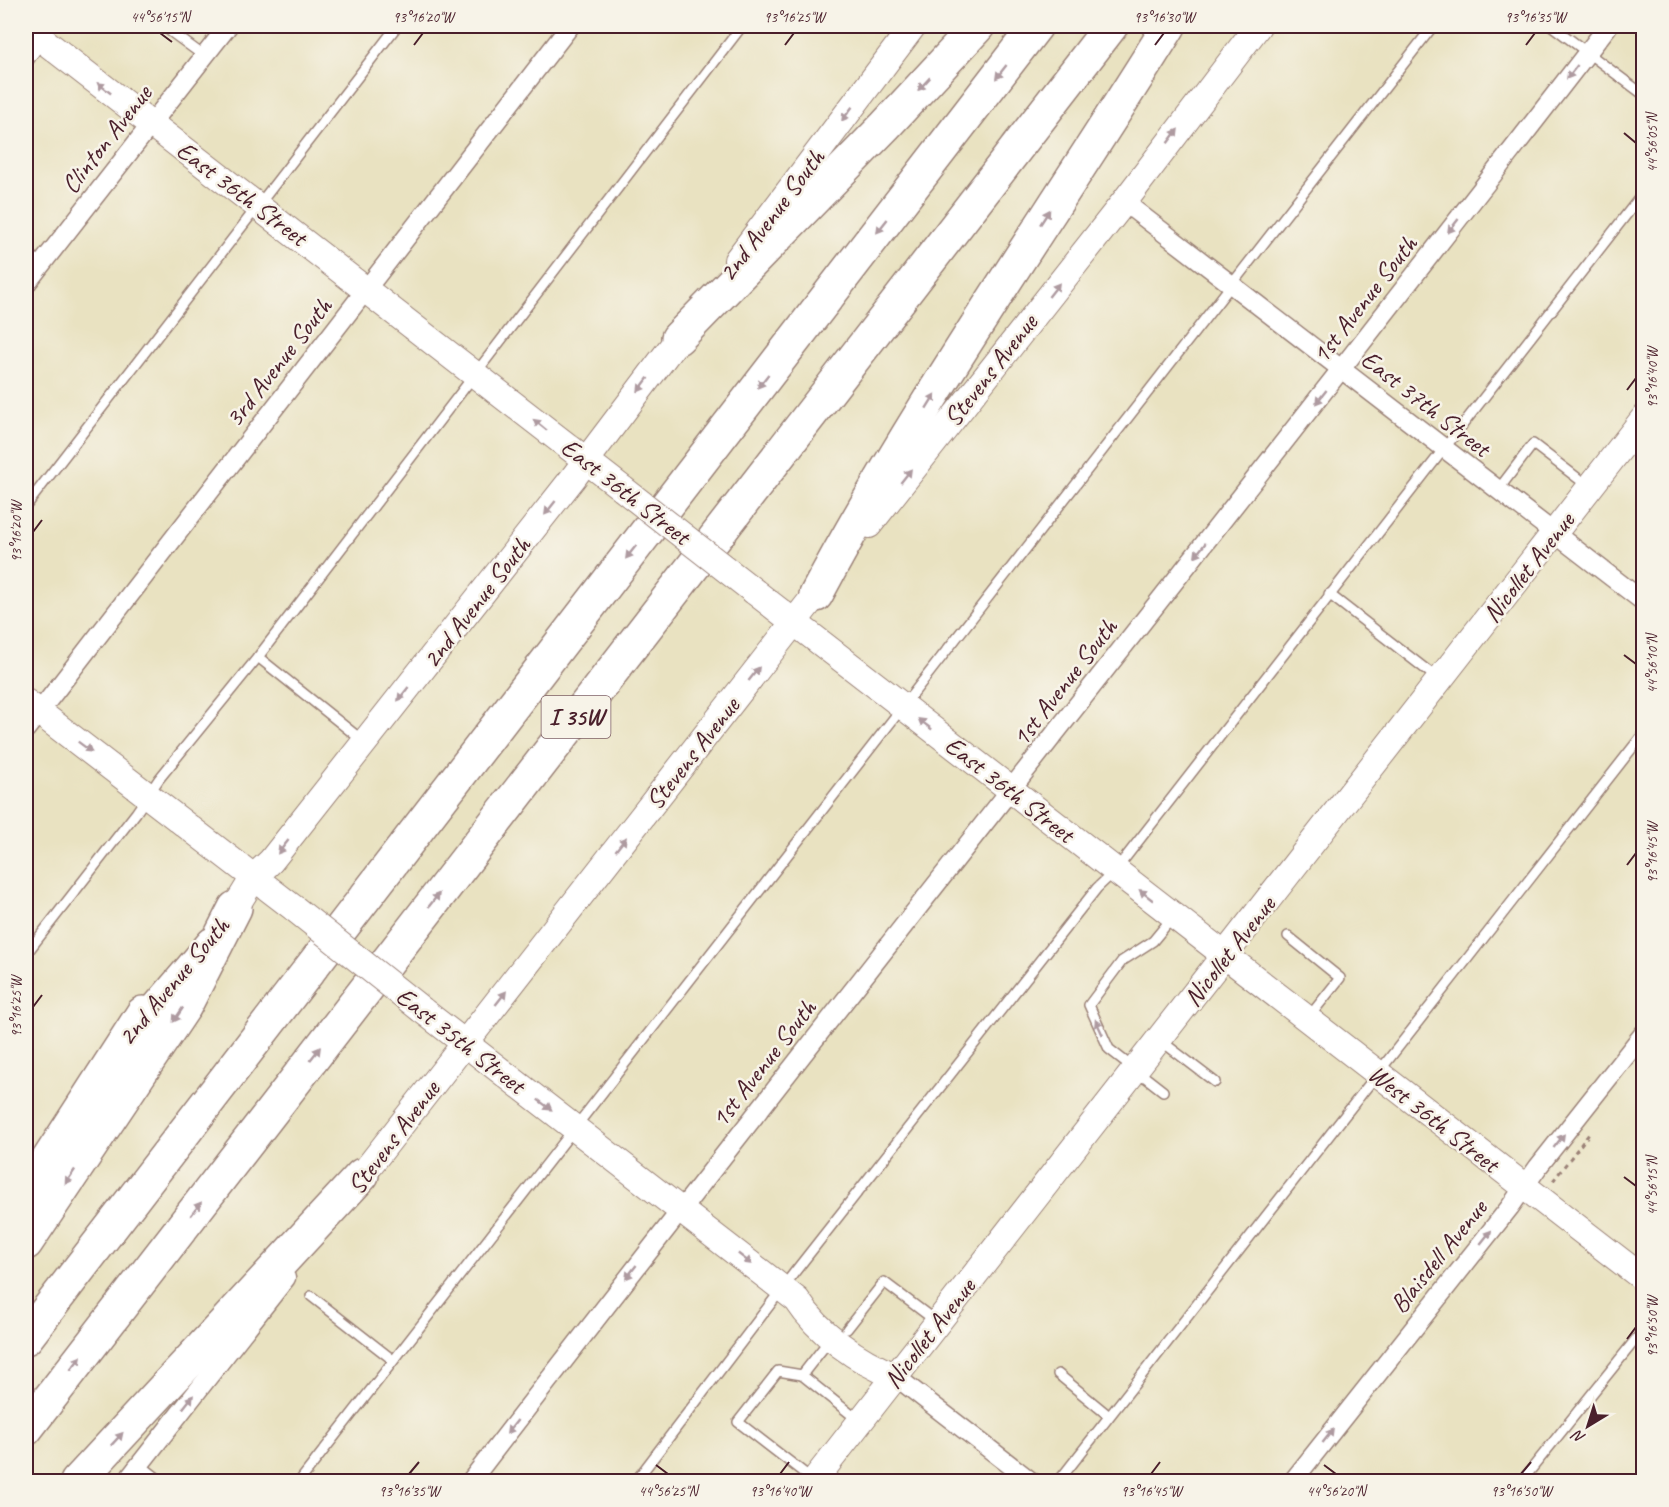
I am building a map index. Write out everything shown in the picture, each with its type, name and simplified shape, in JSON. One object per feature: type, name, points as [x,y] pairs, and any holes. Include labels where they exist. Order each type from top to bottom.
[{"type":"highway","points":[[678,338],[885,126],[978,26]]},
{"type":"highway","name":"I 35W","points":[[26,1338],[1036,26]]},
{"type":"highway","name":"I 35W","points":[[26,1429],[1111,26]]},
{"type":"highway","points":[[816,595],[854,525],[1040,226],[1169,26]]},
{"type":"highway","points":[[26,1243],[184,1006],[234,908]]},
{"type":"highway","points":[[26,1194],[143,1013]]},
{"type":"highway","points":[[77,1482],[362,1175]]},
{"type":"street","name":"Clinton Avenue","points":[[26,284],[228,26]]},
{"type":"street","name":"3rd Avenue South","points":[[30,715],[366,290],[570,26]]},
{"type":"street","name":"Stevens Avenue","points":[[132,1475],[322,1233],[362,1175],[1124,201],[1258,26]]},
{"type":"street","name":"1st Avenue South","points":[[470,1482],[680,1209],[1011,791],[1608,26]]},
{"type":"street","name":"2nd Avenue South","points":[[26,1167],[143,1013],[234,908],[254,877],[271,861],[586,462],[906,28]]},
{"type":"street","name":"East 36th Street","points":[[34,34],[1226,956]]},
{"type":"street","name":"East 37th Street","points":[[1124,201],[1644,602]]},
{"type":"street","name":"Nicollet Avenue","points":[[813,1481],[1226,956],[1644,418]]},
{"type":"street","name":"East 35th Street","points":[[30,715],[148,795],[465,1044],[790,1294],[817,1305],[839,1333],[888,1359],[901,1369]]},
{"type":"street","name":"West 36th Street","points":[[1226,956],[1644,1279]]},
{"type":"street","name":"Blaisdell Avenue","points":[[1292,1482],[1644,1033]]},
{"type":"street","points":[[901,1369],[1032,1482]]},
{"type":"street","points":[[132,1475],[155,1482]]},
{"type":"lane","points":[[163,26],[204,56]]},
{"type":"lane","points":[[26,506],[397,26]]},
{"type":"lane","points":[[26,954],[258,657],[742,26]]},
{"type":"lane","points":[[299,1482],[1433,26]]},
{"type":"lane","points":[[1552,26],[1644,95]]},
{"type":"lane","points":[[26,64],[34,34]]},
{"type":"lane","points":[[634,1482],[790,1294],[1097,888],[1114,871],[1644,192]]},
{"type":"lane","points":[[26,252],[41,264]]},
{"type":"lane","points":[[1498,490],[1533,444],[1590,487]]},
{"type":"lane","points":[[1329,594],[1439,679]]},
{"type":"lane","points":[[258,657],[365,742]]},
{"type":"lane","points":[[1059,1482],[1644,733]]},
{"type":"lane","points":[[1163,1090],[1110,1049],[1089,1005],[1122,961],[1152,941],[1173,916]]},
{"type":"lane","points":[[1288,936],[1340,978],[1307,1019]]},
{"type":"lane","points":[[1160,1040],[1215,1082]]},
{"type":"lane","points":[[802,1375],[884,1282],[937,1323]]},
{"type":"lane","points":[[311,1296],[393,1360]]},
{"type":"lane","points":[[1521,1482],[1644,1329]]},
{"type":"lane","points":[[813,1481],[738,1422],[778,1371],[802,1375],[860,1421]]},
{"type":"lane","points":[[1058,1374],[1109,1416]]}]
